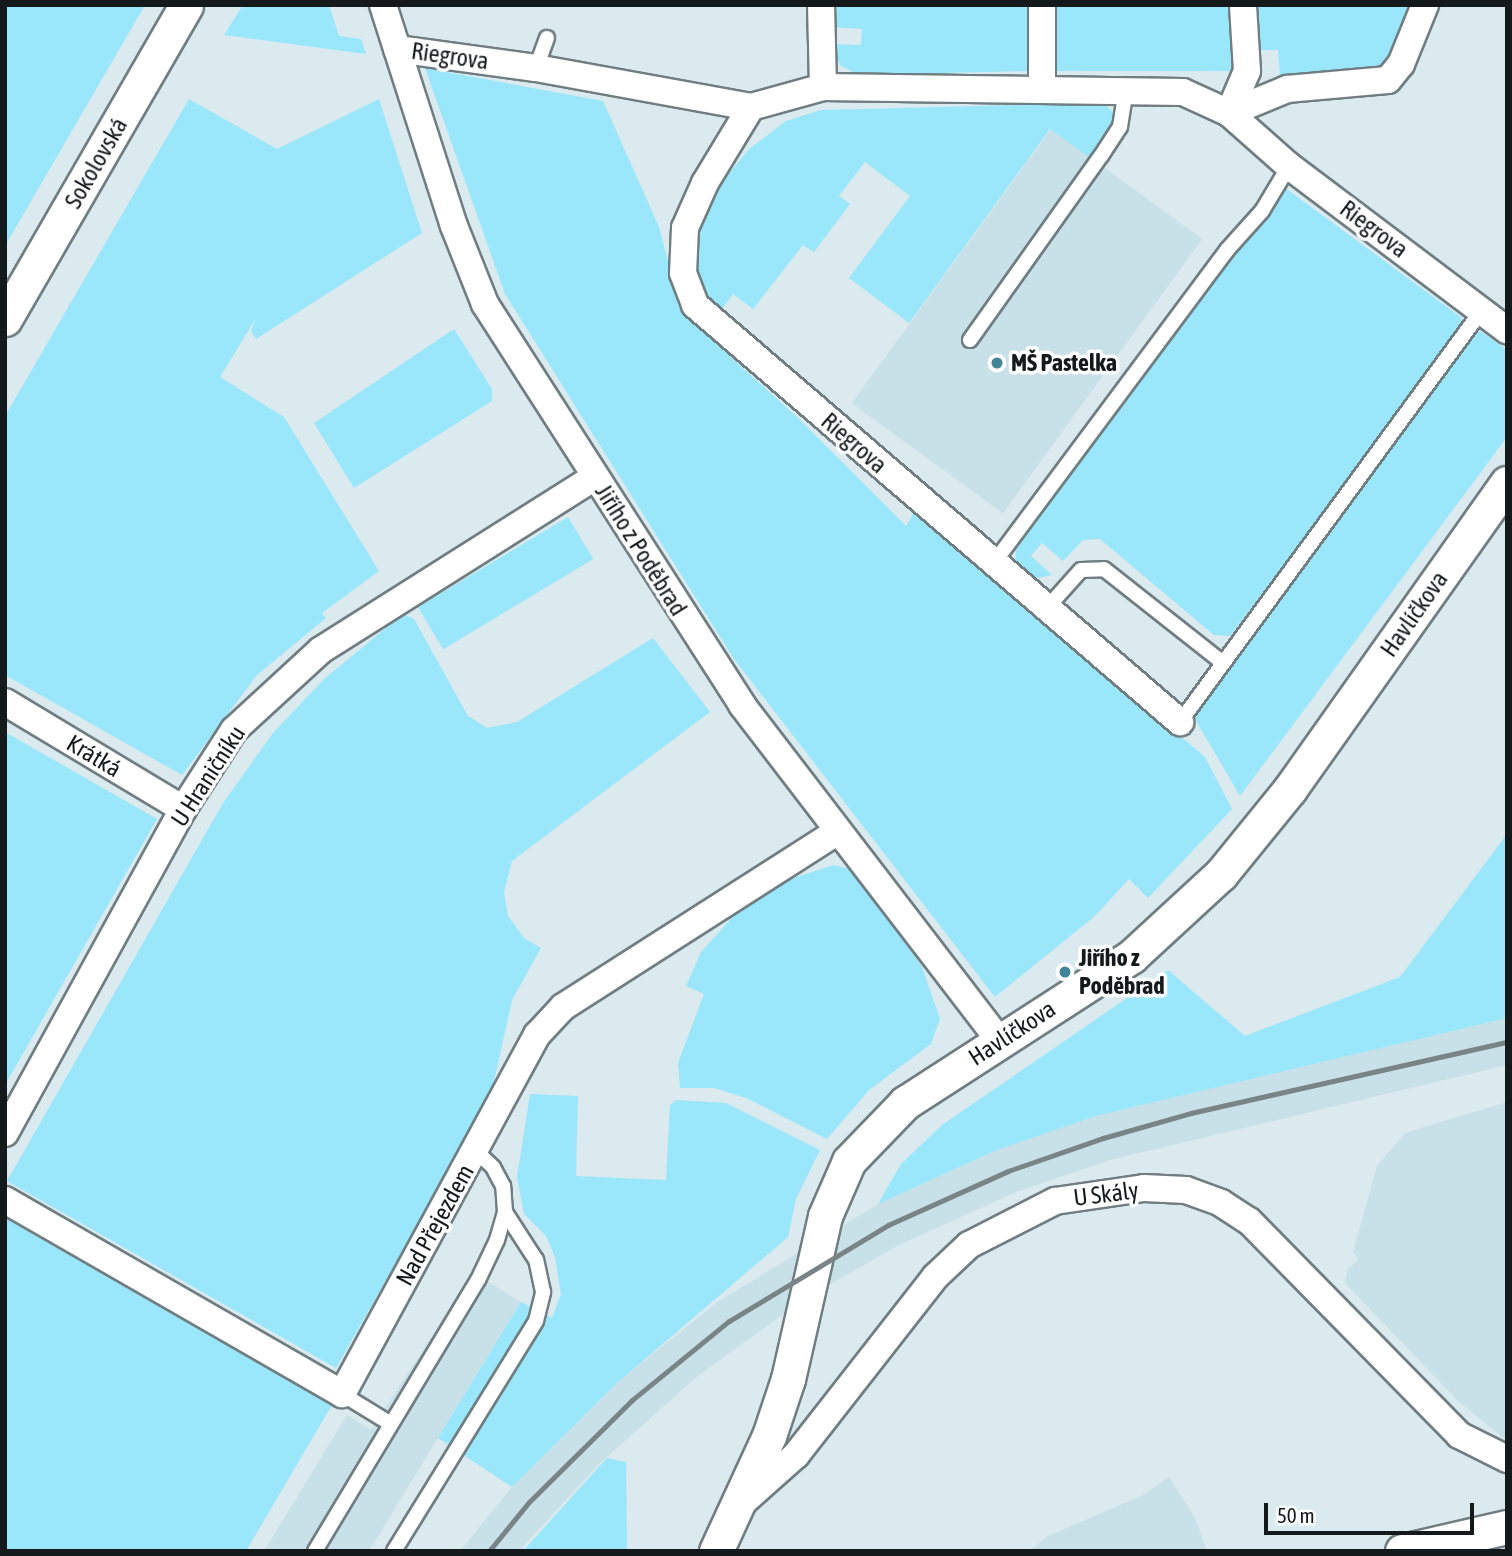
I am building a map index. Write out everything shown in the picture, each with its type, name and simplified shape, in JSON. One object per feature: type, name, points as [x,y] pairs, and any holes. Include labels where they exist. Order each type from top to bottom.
[{"type":"street","name":"Sokolovská","points":[[5,319],[186,5]]},
{"type":"street","name":"Jiřího z Poděbrad","points":[[383,5],[454,226],[485,304],[742,705],[999,1040]]},
{"type":"street","points":[[821,5],[823,87]]},
{"type":"street","points":[[1042,5],[1042,90]]},
{"type":"street","points":[[1229,113],[1247,71],[1243,5]]},
{"type":"street","points":[[1229,113],[1287,89],[1388,80],[1401,64],[1425,5]]},
{"type":"street","name":"Riegrova","points":[[397,49],[537,68],[751,107],[823,87],[1183,92],[1229,113],[1289,166],[1507,330]]},
{"type":"street","name":"Riegrova","points":[[751,107],[705,183],[685,228],[682,251],[689,295],[701,311],[1180,722]]},
{"type":"street","name":"U Hraničníku","points":[[5,1133],[183,810],[234,730],[321,650],[406,592],[595,477]]},
{"type":"street","name":"Havlíčkova","points":[[716,1551],[769,1436],[788,1379],[825,1216],[849,1161],[905,1103],[1132,956],[1221,874],[1290,789],[1507,483]]},
{"type":"street","name":"Krátká","points":[[5,702],[183,810]]},
{"type":"street","name":"Nad Přejezdem","points":[[342,1394],[476,1152],[537,1035],[563,1007],[838,831]]},
{"type":"street","name":"U Skály","points":[[734,1511],[796,1455],[935,1277],[969,1245],[1055,1201],[1120,1190],[1186,1190],[1221,1203],[1249,1221],[1459,1435],[1507,1459]]},
{"type":"street","points":[[5,1200],[342,1394]]},
{"type":"street","points":[[1402,1551],[1507,1527]]},
{"type":"lane","points":[[537,68],[547,38]]},
{"type":"lane","points":[[970,340],[1120,127],[1126,90]]},
{"type":"lane","points":[[993,564],[1227,250],[1262,211],[1289,166]]},
{"type":"lane","points":[[1180,722],[1482,310]]},
{"type":"lane","points":[[1046,609],[1081,570],[1104,569],[1223,663]]},
{"type":"lane","points":[[315,1551],[478,1280],[505,1212],[503,1186],[493,1167],[476,1152]]},
{"type":"lane","points":[[394,1551],[536,1321],[543,1292],[537,1260],[505,1212]]},
{"type":"lane","points":[[342,1394],[391,1424]]},
{"type":"shaded area","points":[[5,5],[145,5],[5,246]]},
{"type":"shaded area","points":[[243,5],[329,5],[339,36],[361,39],[366,54],[224,35]]},
{"type":"shaded area","points":[[834,5],[1034,5],[1033,71],[858,75],[840,65],[832,44],[861,45],[862,29],[833,27]]},
{"type":"shaded area","points":[[1046,5],[1237,5],[1237,71],[1046,71]]},
{"type":"shaded area","points":[[1249,5],[1419,5],[1391,64],[1369,75],[1280,76],[1278,50],[1251,50]]},
{"type":"shaded area","points":[[425,68],[603,101],[659,227],[681,312],[797,417],[906,526],[915,511],[1205,757],[1232,809],[1148,898],[1129,879],[1095,916],[995,997],[734,659],[505,294]]},
{"type":"shaded area","points":[[189,99],[277,149],[379,99],[422,233],[256,339],[251,331],[256,318],[220,377],[284,417],[379,571],[322,613],[326,618],[257,675],[182,775],[5,675],[5,416]]},
{"type":"shaded area","points":[[1103,103],[1122,120],[1097,163],[1050,129],[909,323],[849,278],[910,196],[865,162],[839,196],[850,204],[814,252],[803,245],[753,309],[733,294],[720,312],[698,281],[694,261],[698,224],[713,193],[749,149],[786,121],[821,110]]},
{"type":"shaded area","name":"MŠ Pastelka","points":[[1051,129],[1202,239],[1003,513],[852,403]]},
{"type":"shaded area","points":[[1281,185],[1462,318],[1458,332],[1230,636],[1214,635],[1100,539],[1083,540],[1063,561],[1042,543],[1031,556],[1052,575],[1032,579],[1015,563],[1017,543]]},
{"type":"shaded area","points":[[454,329],[492,389],[492,401],[354,488],[314,423]]},
{"type":"shaded area","points":[[1480,331],[1507,350],[1507,437],[1240,796],[1195,719],[1196,711],[1468,341]]},
{"type":"shaded area","points":[[568,517],[593,559],[443,649],[418,607]]},
{"type":"shaded area","points":[[403,614],[414,619],[468,716],[487,728],[517,722],[653,638],[710,712],[512,861],[504,892],[508,916],[524,938],[541,948],[512,1000],[491,1095],[336,1368],[7,1181],[223,803],[273,733],[324,679]]},
{"type":"shaded area","points":[[5,732],[157,819],[5,1085]]},
{"type":"shaded area","points":[[1507,834],[1507,1018],[1096,1116],[997,1150],[878,1204],[901,1164],[942,1125],[1168,970],[1245,1036],[1400,977]]},
{"type":"shaded area","points":[[834,865],[857,871],[906,942],[922,967],[940,1019],[931,1044],[869,1090],[827,1139],[746,1098],[714,1088],[680,1088],[678,1063],[704,994],[686,986],[701,952],[737,912],[784,881]]},
{"type":"shaded area","points":[[1507,1018],[1507,1065],[1110,1160],[1016,1192],[899,1245],[806,1298],[699,1375],[599,1464],[519,1551],[460,1551],[512,1487],[617,1383],[716,1303],[878,1204],[1000,1149],[1096,1116]]},
{"type":"shaded area","points":[[530,1094],[578,1096],[576,1176],[666,1180],[670,1105],[676,1100],[726,1103],[820,1150],[796,1199],[788,1237],[617,1383],[512,1487],[438,1438],[521,1302],[552,1318],[561,1294],[555,1257],[546,1236],[524,1214],[517,1177]]},
{"type":"shaded area","points":[[1507,1102],[1507,1441],[1458,1401],[1345,1283],[1348,1269],[1359,1259],[1353,1252],[1377,1166],[1405,1133]]},
{"type":"shaded area","points":[[5,1218],[332,1405],[246,1551],[5,1551]]},
{"type":"shaded area","points":[[473,1273],[521,1302],[369,1551],[264,1551],[347,1415],[371,1430]]},
{"type":"shaded area","points":[[607,1458],[626,1462],[627,1551],[523,1551]]},
{"type":"shaded area","points":[[1169,1477],[1195,1518],[1207,1551],[1029,1551],[1048,1536],[1143,1495]]},
{"type":"railway","points":[[489,1551],[529,1502],[632,1400],[729,1321],[888,1225],[1008,1171],[1103,1138],[1191,1113],[1507,1042]]},
{"type":"place","name":"MŠ Pastelka","points":[[997,363]]},
{"type":"place","name":"Jiřího z Poděbrad","points":[[1065,972]]}]
